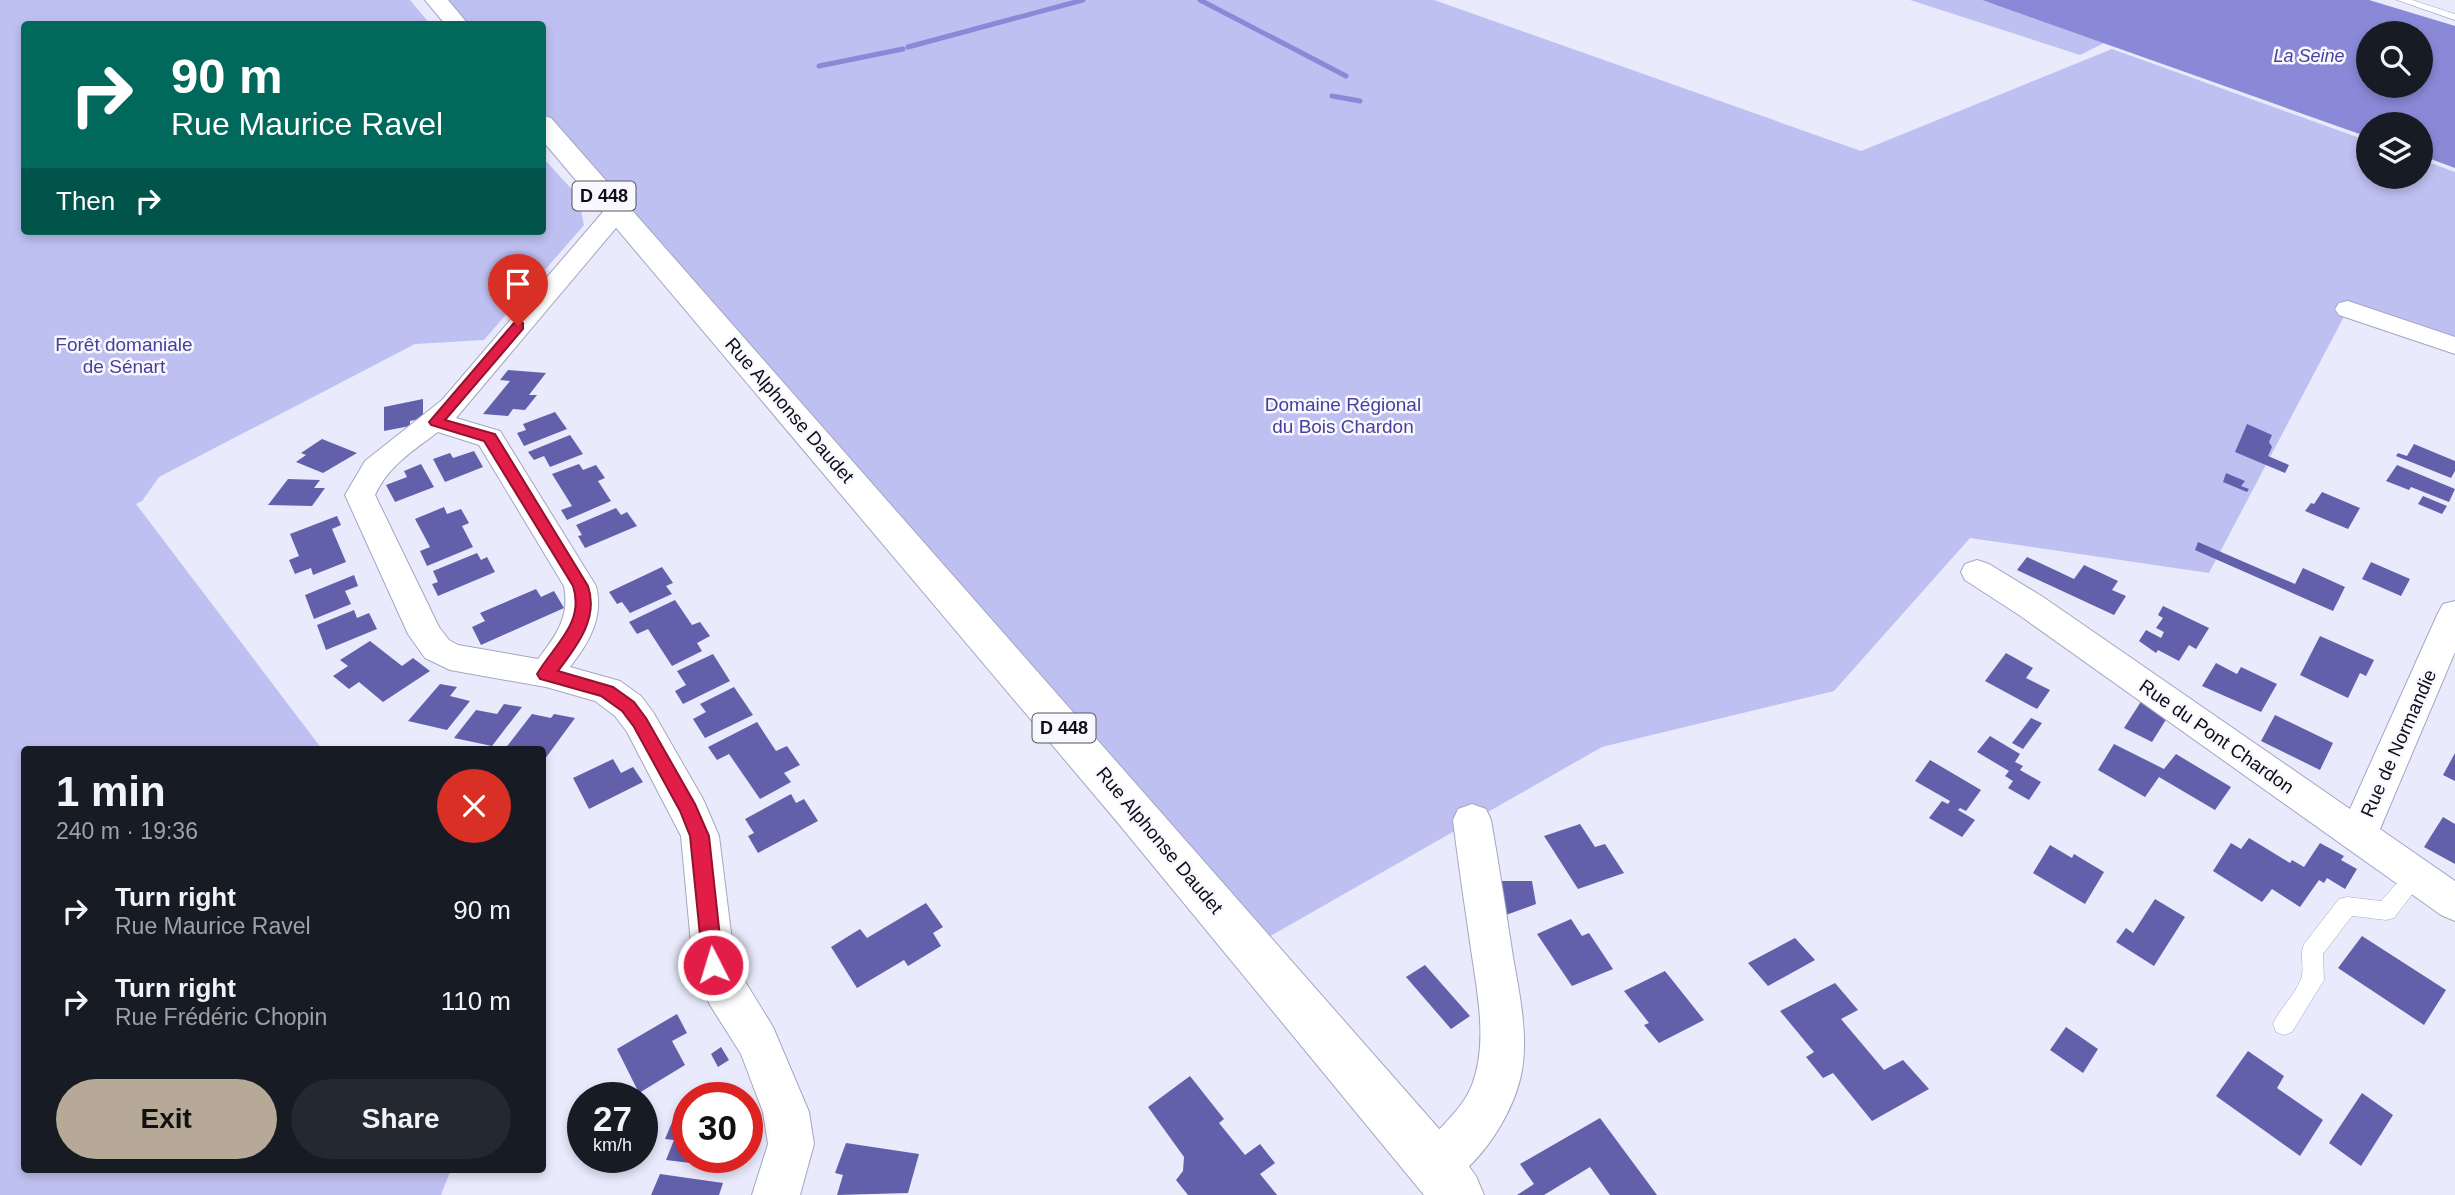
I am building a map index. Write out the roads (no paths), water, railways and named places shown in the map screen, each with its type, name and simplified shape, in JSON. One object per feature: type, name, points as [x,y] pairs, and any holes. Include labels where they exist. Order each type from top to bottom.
[{"type":"main road","points":[[436,0],[454,21]]},
{"type":"main road","name":"D 448","points":[[546,128],[617,211]]},
{"type":"main road","name":"Rue Alphonse Daudet","points":[[617,211],[1117,789],[1446,1180]]},
{"type":"street","points":[[617,211],[436,422],[374,466],[364,481],[360,495],[425,634],[437,649],[450,657],[477,664],[546,674],[607,691],[628,706],[640,722],[689,810],[700,836],[713,965],[725,991],[758,1042],[786,1112],[791,1144],[776,1195]]},
{"type":"street","points":[[2348,309],[2455,346]]},
{"type":"street","points":[[436,422],[490,438],[580,586],[585,600],[584,617],[564,651],[546,674]]},
{"type":"street","name":"Rue du Pont Chardon","points":[[1977,572],[2031,606],[2455,903]]},
{"type":"street","name":"Rue de Normandie","points":[[2358,834],[2455,613]]},
{"type":"street","points":[[1446,1180],[1492,1094],[1501,1063],[1501,1015],[1472,820]]},
{"type":"lane","points":[[2402,0],[2455,17]]},
{"type":"lane","points":[[2284,1024],[2313,980],[2312,951],[2347,906],[2386,911],[2417,876]]},
{"type":"water","name":"La Seine","points":[[1982,0],[2369,0],[2455,26],[2455,168],[2433,160],[2433,112],[2356,112],[2356,133]]},
{"type":"waterway","points":[[908,47],[1083,0]]},
{"type":"waterway","points":[[1200,0],[1346,76]]},
{"type":"waterway","points":[[819,66],[903,49]]},
{"type":"waterway","points":[[1332,96],[1360,101]]},
{"type":"park label","name":"Forêt domaniale de Sénart","points":[[124,355]]},
{"type":"park label","name":"Domaine Régional du Bois Chardon","points":[[1343,415]]}]
